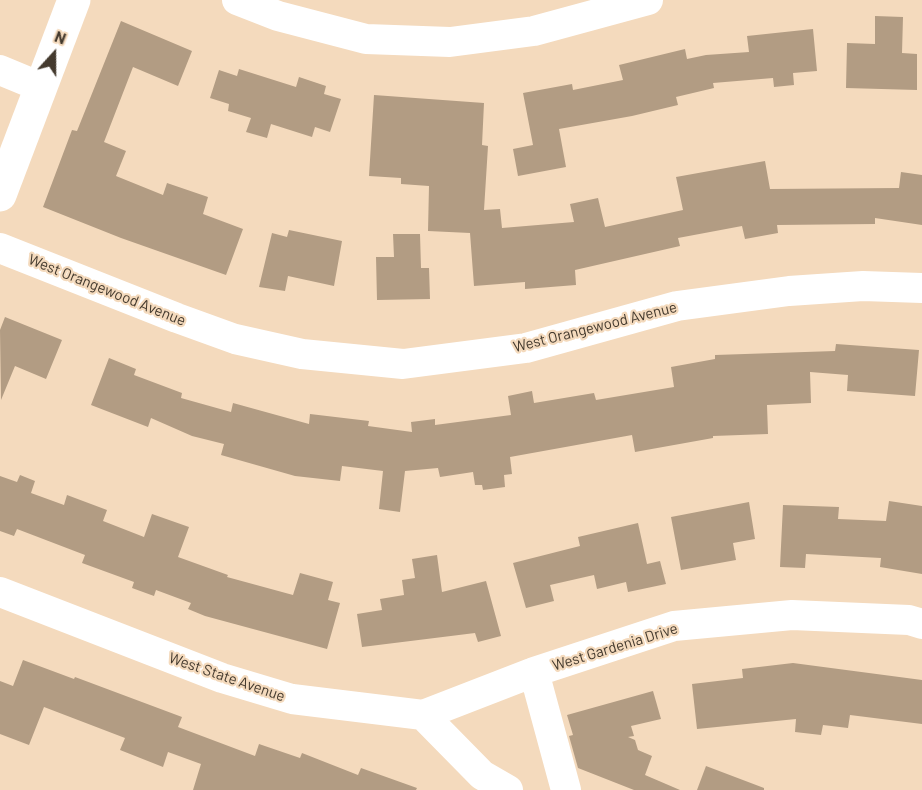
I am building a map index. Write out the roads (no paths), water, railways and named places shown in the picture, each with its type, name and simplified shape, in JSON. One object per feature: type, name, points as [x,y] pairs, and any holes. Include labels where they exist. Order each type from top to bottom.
[{"type":"main road","points":[[0,195],[74,0]]},
{"type":"street","points":[[237,0],[278,16],[366,39],[450,42],[534,31],[648,0]]},
{"type":"street","points":[[0,70],[41,87]]},
{"type":"street","name":"West Orangewood Avenue","points":[[0,248],[235,339],[302,354],[403,364],[526,348],[678,306],[789,291],[863,286],[922,288]]},
{"type":"street","name":"West State Avenue","points":[[0,592],[222,678],[292,699],[423,715]]},
{"type":"street","name":"West Gardenia Drive","points":[[423,715],[534,672],[674,626],[792,615],[909,620],[922,624]]},
{"type":"street","points":[[534,672],[566,790]]},
{"type":"street","points":[[423,715],[482,775],[508,790]]}]
